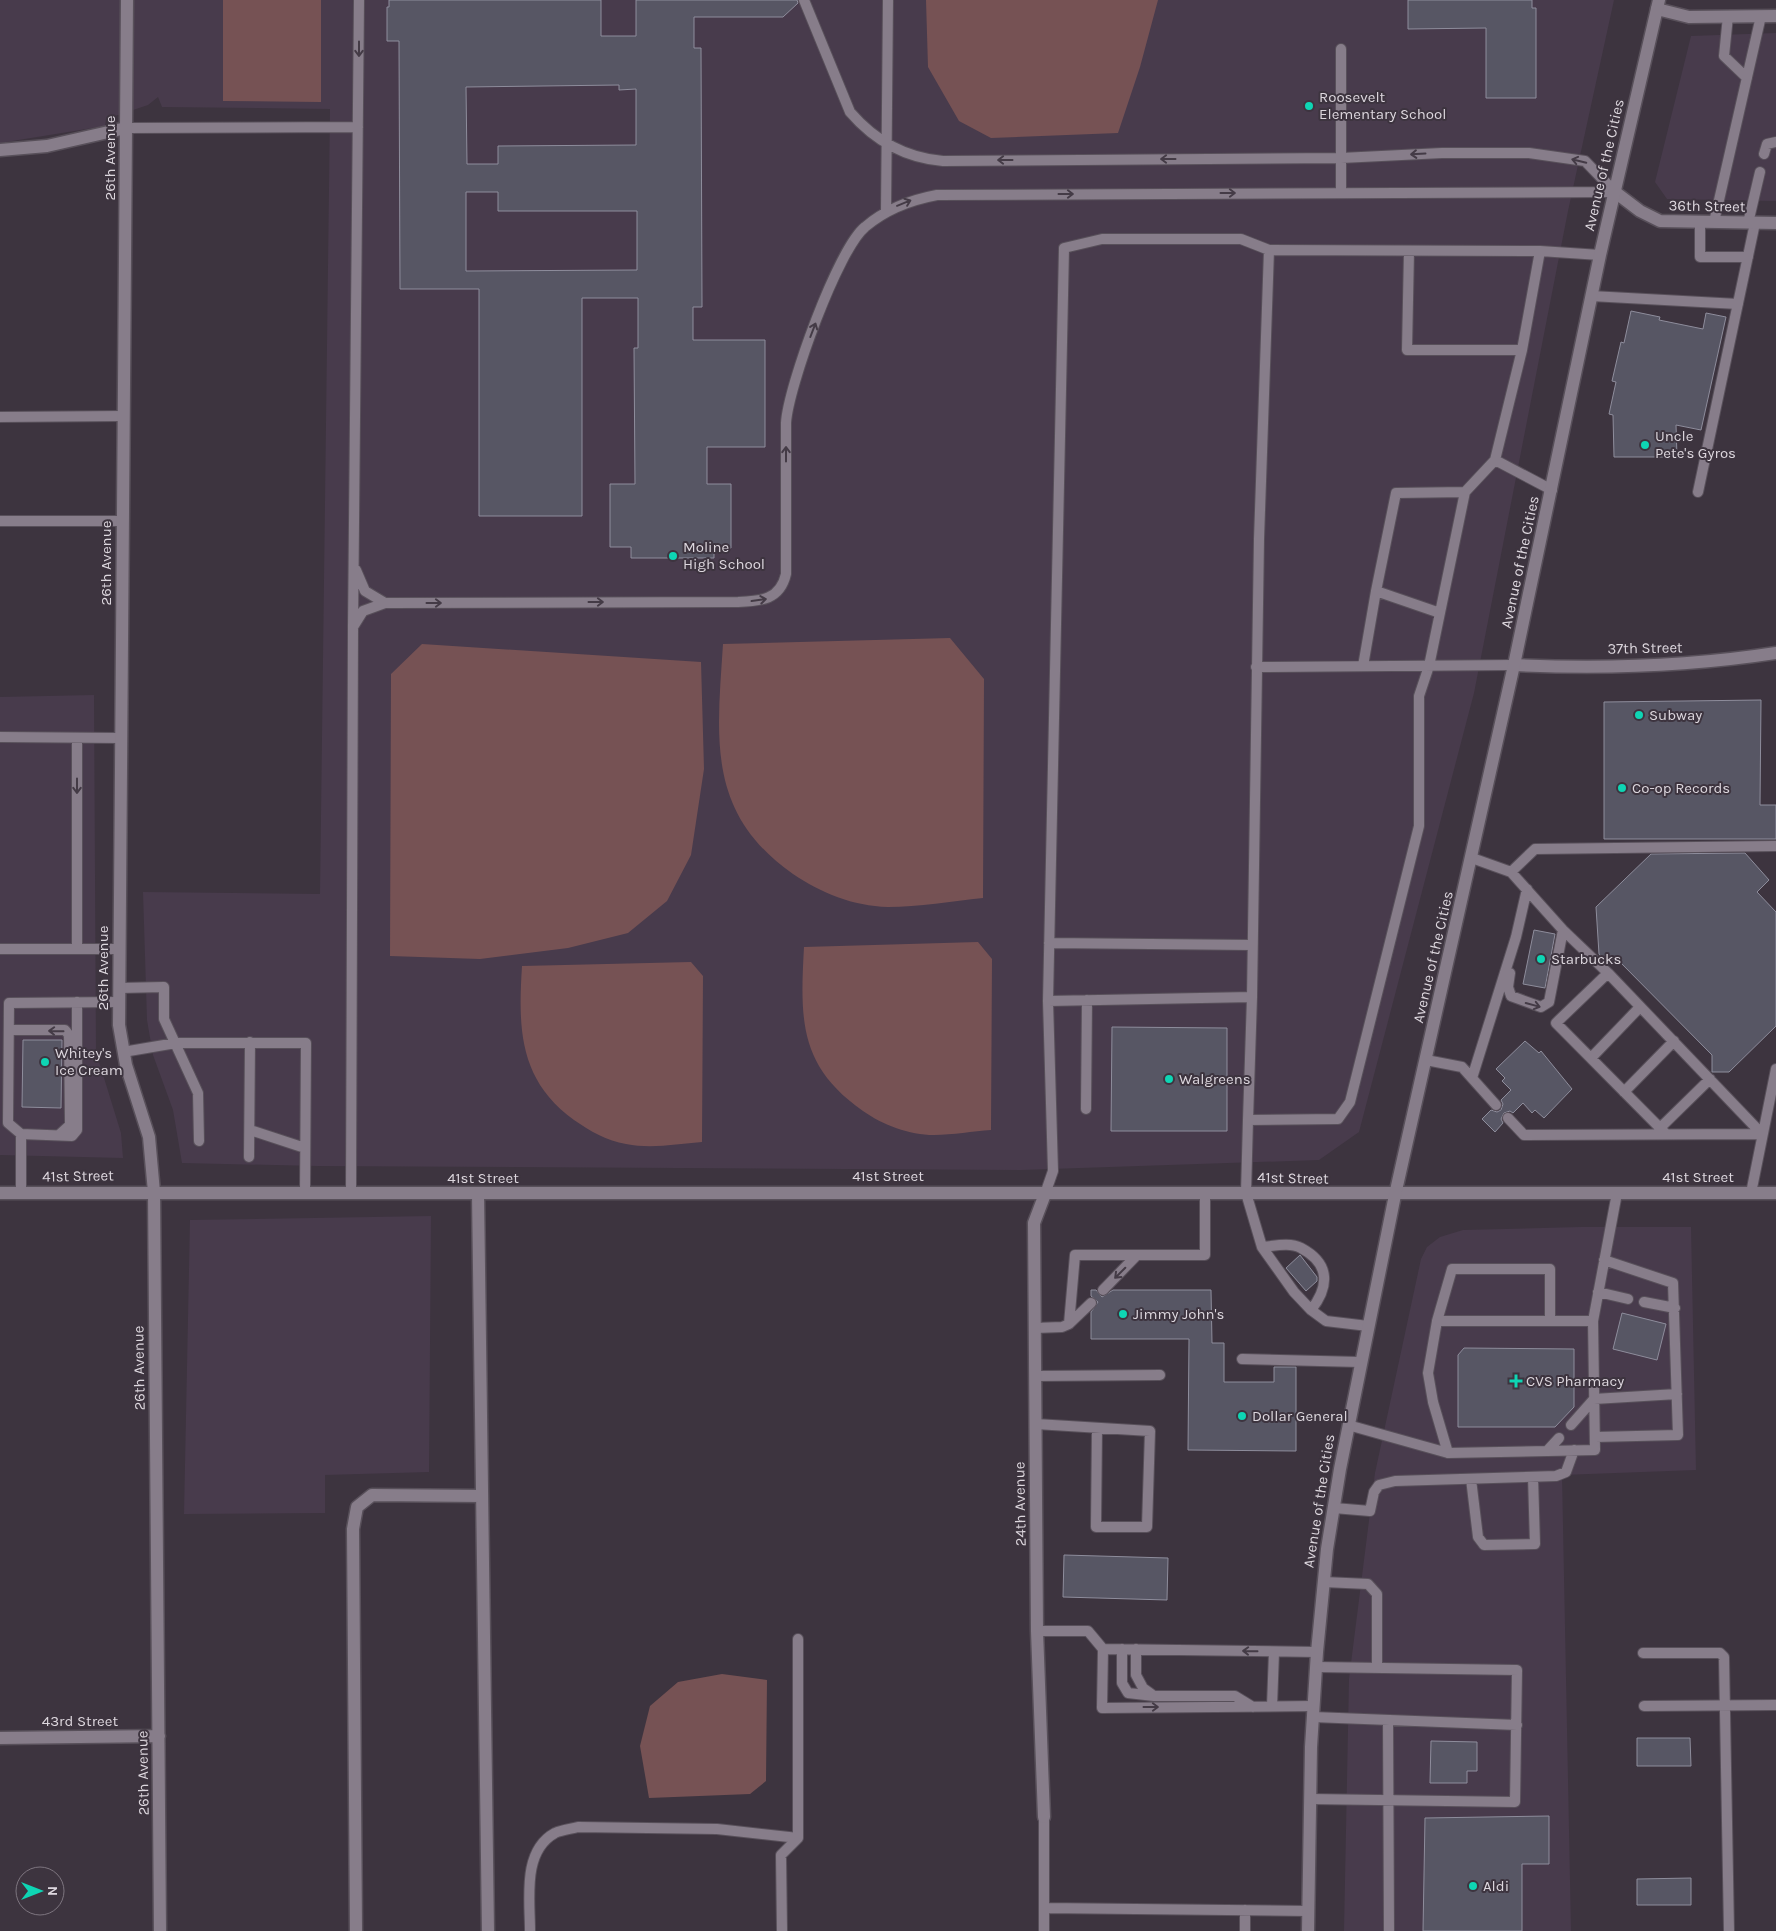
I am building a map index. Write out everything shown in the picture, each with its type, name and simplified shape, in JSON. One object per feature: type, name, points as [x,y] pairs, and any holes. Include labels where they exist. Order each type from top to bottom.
[{"type":"street","name":"26th Avenue","points":[[127,0],[119,1025],[123,1052],[149,1137],[154,1192],[160,1931]]},
{"type":"street","points":[[1658,5],[1689,17],[1776,16]]},
{"type":"street","name":"Avenue of the Cities","points":[[1308,1931],[1310,1799],[1317,1652],[1334,1508],[1348,1425],[1395,1195],[1472,858],[1552,490],[1591,296],[1658,5]]},
{"type":"street","points":[[0,150],[46,146],[126,128]]},
{"type":"street","name":"36th Street","points":[[1615,192],[1640,212],[1660,221],[1776,223]]},
{"type":"street","name":"37th Street","points":[[1514,665],[1547,666],[1707,662],[1776,653]]},
{"type":"street","name":"41st Street","points":[[0,1193],[478,1194],[862,1192],[1395,1195],[1776,1193]]},
{"type":"street","points":[[478,1194],[488,1931]]},
{"type":"street","name":"24th Avenue","points":[[1044,1817],[1037,1631],[1034,1223],[1046,1194]]},
{"type":"street","points":[[356,1931],[353,1530],[357,1507],[372,1495],[482,1496]]},
{"type":"street","name":"43rd Street","points":[[0,1738],[159,1736]]},
{"type":"lane","points":[[351,1194],[353,627],[359,0]]},
{"type":"lane","points":[[804,0],[850,112],[862,126],[910,156],[943,161],[1342,158],[1442,153],[1529,154],[1585,161],[1615,192]]},
{"type":"lane","points":[[886,212],[888,0]]},
{"type":"lane","points":[[1728,16],[1724,56],[1747,78]]},
{"type":"lane","points":[[1714,222],[1761,16]]},
{"type":"lane","points":[[1341,49],[1341,193]]},
{"type":"lane","points":[[126,128],[358,127]]},
{"type":"lane","points":[[1764,154],[1767,144],[1776,142]]},
{"type":"lane","points":[[1698,492],[1748,257],[1751,223],[1760,172]]},
{"type":"lane","points":[[353,627],[364,611],[385,603],[738,602],[763,601],[776,594],[784,584],[786,574],[786,422],[796,376],[839,266],[863,228],[886,212],[916,199],[937,195],[1615,192]]},
{"type":"lane","points":[[1700,222],[1700,257],[1748,257]]},
{"type":"lane","points":[[1046,1194],[1053,1171],[1048,1001],[1064,248],[1102,238],[1241,238],[1270,250],[1540,251],[1600,255]]},
{"type":"lane","points":[[1270,250],[1261,442],[1252,997],[1246,1193],[1262,1247],[1276,1269],[1311,1310],[1326,1321],[1368,1326]]},
{"type":"lane","points":[[1409,251],[1406,350],[1522,350]]},
{"type":"lane","points":[[1248,1120],[1338,1119],[1350,1102],[1419,826],[1419,696],[1429,666],[1465,492],[1495,460],[1522,350],[1540,251]]},
{"type":"lane","points":[[1591,296],[1738,304]]},
{"type":"lane","points":[[0,417],[124,416]]},
{"type":"lane","points":[[1495,460],[1552,490]]},
{"type":"lane","points":[[1363,666],[1396,493],[1465,492]]},
{"type":"lane","points":[[0,521],[123,521]]},
{"type":"lane","points":[[354,562],[360,583],[365,591],[385,603]]},
{"type":"lane","points":[[1376,590],[1440,613]]},
{"type":"lane","points":[[1256,667],[1514,665]]},
{"type":"lane","points":[[0,737],[121,738]]},
{"type":"lane","points":[[77,738],[77,949]]},
{"type":"lane","points":[[1511,872],[1535,849],[1776,846]]},
{"type":"lane","points":[[1472,858],[1511,872],[1563,930],[1608,973],[1762,1134]]},
{"type":"lane","points":[[1527,889],[1516,937],[1509,981],[1512,996],[1541,1008],[1549,1002],[1563,930]]},
{"type":"lane","points":[[1472,1078],[1516,937]]},
{"type":"lane","points":[[1049,943],[1252,944]]},
{"type":"lane","points":[[0,949],[120,949]]},
{"type":"lane","points":[[1608,973],[1556,1023],[1663,1131]]},
{"type":"lane","points":[[119,988],[164,987],[164,1019],[198,1093],[199,1141]]},
{"type":"lane","points":[[1048,1001],[1252,997]]},
{"type":"lane","points":[[1086,1109],[1087,1000]]},
{"type":"lane","points":[[77,1002],[76,1130],[72,1136],[21,1134],[8,1123],[9,1003],[77,1002],[119,1002]]},
{"type":"lane","points":[[1591,1058],[1640,1007]]},
{"type":"lane","points":[[9,1030],[64,1030],[69,1035],[70,1125],[59,1135]]},
{"type":"lane","points":[[249,1156],[250,1042]]},
{"type":"lane","points":[[1624,1092],[1674,1042]]},
{"type":"lane","points":[[123,1052],[176,1043],[306,1043],[305,1194]]},
{"type":"lane","points":[[1426,1060],[1462,1067],[1496,1105]]},
{"type":"lane","points":[[1750,1193],[1776,1069]]},
{"type":"lane","points":[[1663,1131],[1710,1079]]},
{"type":"lane","points":[[1508,1118],[1524,1135],[1663,1131],[1762,1134]]},
{"type":"lane","points":[[250,1130],[305,1148]]},
{"type":"lane","points":[[21,1134],[21,1193]]},
{"type":"lane","points":[[1069,1324],[1074,1256],[1205,1256],[1205,1193]]},
{"type":"lane","points":[[1348,1425],[1448,1453],[1596,1450],[1593,1321],[1617,1194]]},
{"type":"lane","points":[[1262,1247],[1282,1245],[1300,1248],[1315,1260],[1324,1273],[1326,1285],[1321,1297],[1311,1310]]},
{"type":"lane","points":[[1103,1290],[1137,1256]]},
{"type":"lane","points":[[1595,1437],[1678,1435],[1674,1283],[1604,1260]]},
{"type":"lane","points":[[1448,1453],[1433,1402],[1428,1373],[1436,1321],[1452,1269],[1550,1269],[1550,1321]]},
{"type":"lane","points":[[1598,1292],[1628,1299]]},
{"type":"lane","points":[[1644,1302],[1675,1308]]},
{"type":"lane","points":[[1035,1328],[1062,1327],[1069,1324],[1091,1303]]},
{"type":"lane","points":[[1436,1321],[1593,1321]]},
{"type":"lane","points":[[1242,1359],[1360,1362]]},
{"type":"lane","points":[[1035,1376],[1160,1374]]},
{"type":"lane","points":[[1571,1425],[1594,1399],[1677,1394]]},
{"type":"lane","points":[[1036,1424],[1150,1431],[1147,1527],[1096,1527],[1097,1428]]},
{"type":"lane","points":[[1547,1451],[1559,1438]]},
{"type":"lane","points":[[1334,1508],[1370,1510],[1374,1492],[1379,1485],[1395,1481],[1556,1476],[1566,1472],[1574,1450]]},
{"type":"lane","points":[[1471,1478],[1478,1537],[1484,1545],[1535,1544],[1533,1477]]},
{"type":"lane","points":[[1324,1582],[1368,1584],[1377,1594],[1376,1668]]},
{"type":"lane","points":[[1037,1631],[1088,1631],[1103,1649],[1102,1708],[1272,1706],[1388,1720],[1517,1724]]},
{"type":"lane","points":[[782,1931],[781,1855],[798,1838],[798,1639]]},
{"type":"lane","points":[[1103,1649],[1317,1652]]},
{"type":"lane","points":[[1122,1649],[1122,1683],[1128,1693],[1154,1696],[1235,1696],[1253,1707]]},
{"type":"lane","points":[[1136,1649],[1136,1675],[1143,1688],[1154,1696]]},
{"type":"lane","points":[[1272,1706],[1274,1652]]},
{"type":"lane","points":[[1643,1653],[1720,1653],[1726,1662],[1729,1931]]},
{"type":"lane","points":[[1310,1799],[1515,1802],[1518,1670],[1316,1667]]},
{"type":"lane","points":[[1644,1706],[1776,1705]]},
{"type":"lane","points":[[1388,1720],[1389,1931]]},
{"type":"lane","points":[[1044,1817],[1044,1931]]},
{"type":"lane","points":[[530,1931],[530,1878],[533,1861],[542,1845],[557,1832],[578,1827],[717,1829],[798,1838]]},
{"type":"lane","points":[[1044,1908],[1308,1911]]},
{"type":"lane","points":[[1245,1910],[1245,1931]]},
{"type":"shaded area","points":[[0,0],[1614,0],[1568,211],[1474,693],[1359,1132],[1319,1160],[1021,1170],[317,1166],[182,1163],[173,1110],[153,1055],[147,1020],[143,892],[320,894],[330,109],[162,107],[158,97],[148,105],[106,119],[105,126],[0,143]]},
{"type":"shaded area","points":[[223,0],[321,0],[321,102],[223,101]]},
{"type":"shaded area","points":[[926,0],[1158,0],[1140,67],[1118,133],[991,138],[959,121],[928,67]]},
{"type":"shaded area","points":[[1776,33],[1776,201],[1667,199],[1655,182],[1691,36]]},
{"type":"shaded area","points":[[950,638],[984,679],[983,898],[888,907],[862,904],[826,893],[793,874],[765,850],[745,826],[731,799],[723,771],[720,742],[719,711],[723,644]]},
{"type":"shaded area","points":[[422,644],[701,662],[704,769],[691,855],[667,901],[628,933],[568,948],[480,959],[390,956],[391,674]]},
{"type":"shaded area","points":[[94,695],[96,1052],[121,1133],[123,1158],[0,1155],[0,697]]},
{"type":"shaded area","points":[[978,942],[992,959],[991,1130],[925,1135],[888,1125],[863,1111],[842,1094],[826,1077],[815,1059],[808,1040],[804,1019],[803,997],[804,947]]},
{"type":"shaded area","points":[[691,962],[703,976],[702,1142],[654,1146],[626,1144],[612,1141],[599,1135],[574,1120],[542,1088],[532,1070],[522,1032],[522,966]]},
{"type":"shaded area","points":[[431,1216],[429,1472],[325,1475],[325,1513],[184,1514],[190,1220]]},
{"type":"shaded area","points":[[1691,1227],[1696,1470],[1562,1475],[1571,1931],[1344,1931],[1349,1679],[1375,1473],[1421,1259],[1427,1247],[1440,1237],[1463,1230]]},
{"type":"shaded area","points":[[722,1674],[767,1680],[766,1781],[750,1794],[649,1798],[640,1746],[650,1706],[678,1682]]},
{"type":"building","points":[[389,0],[601,0],[601,36],[636,36],[636,0],[797,0],[798,3],[783,17],[694,17],[694,48],[701,48],[702,307],[693,307],[693,340],[765,340],[765,447],[707,447],[707,484],[731,484],[731,548],[714,548],[714,558],[631,558],[631,547],[610,547],[610,484],[635,484],[634,348],[638,348],[638,298],[582,298],[582,516],[479,516],[479,289],[400,289],[399,41],[387,41],[387,7],[389,7]],"holes":[[[619,85],[619,90],[636,89],[636,145],[498,146],[498,164],[467,164],[466,87]],[[466,192],[498,192],[498,211],[637,211],[637,270],[466,271]]]},
{"type":"building","name":"Roosevelt Elementary School","points":[[1408,0],[1532,0],[1532,8],[1536,8],[1536,98],[1486,98],[1486,28],[1408,29]]},
{"type":"building","points":[[1631,311],[1660,317],[1659,320],[1703,329],[1706,313],[1726,317],[1701,430],[1676,425],[1677,457],[1614,457],[1613,415],[1609,414],[1616,382],[1612,381],[1621,342],[1624,343]]},
{"type":"building","points":[[1761,700],[1760,805],[1776,805],[1776,839],[1604,839],[1604,702]]},
{"type":"building","points":[[1745,853],[1769,880],[1757,892],[1776,912],[1776,1026],[1729,1072],[1712,1072],[1712,1055],[1618,960],[1603,959],[1599,954],[1596,907],[1651,854]]},
{"type":"building","name":"Starbucks","points":[[1534,930],[1555,934],[1545,988],[1523,984]]},
{"type":"building","name":"Walgreens","points":[[1112,1027],[1227,1028],[1227,1131],[1111,1131]]},
{"type":"building","name":"Whitey's Ice Cream","points":[[23,1040],[62,1040],[61,1108],[22,1107]]},
{"type":"building","points":[[1525,1041],[1539,1053],[1541,1051],[1572,1089],[1544,1118],[1535,1110],[1532,1113],[1523,1103],[1513,1113],[1510,1111],[1504,1113],[1501,1119],[1503,1123],[1495,1132],[1482,1119],[1491,1110],[1497,1112],[1501,1110],[1503,1104],[1501,1100],[1511,1090],[1502,1081],[1505,1078],[1496,1069]]},
{"type":"building","points":[[1300,1255],[1317,1277],[1317,1281],[1306,1291],[1286,1268]]},
{"type":"building","name":"Dollar General","points":[[1091,1290],[1096,1290],[1102,1297],[1113,1290],[1211,1290],[1212,1343],[1224,1343],[1224,1382],[1274,1382],[1274,1367],[1296,1367],[1296,1451],[1188,1450],[1189,1339],[1091,1339],[1091,1312],[1098,1302],[1091,1296]]},
{"type":"building","points":[[1622,1313],[1666,1324],[1657,1360],[1613,1349]]},
{"type":"building","name":"CVS Pharmacy","points":[[1464,1348],[1574,1349],[1574,1407],[1555,1427],[1458,1427],[1458,1355]]},
{"type":"building","points":[[1064,1555],[1168,1558],[1167,1600],[1063,1597]]},
{"type":"building","points":[[1637,1738],[1690,1738],[1691,1766],[1637,1766]]},
{"type":"building","points":[[1431,1741],[1477,1742],[1477,1771],[1467,1771],[1467,1783],[1430,1783]]},
{"type":"building","name":"Aldi","points":[[1549,1816],[1549,1864],[1522,1864],[1522,1931],[1423,1931],[1425,1818]]},
{"type":"building","points":[[1691,1878],[1691,1905],[1637,1905],[1637,1879]]},
{"type":"place","name":"Roosevelt Elementary School","points":[[1309,106]]},
{"type":"place","name":"Uncle Pete's Gyros","points":[[1645,445]]},
{"type":"place","name":"Moline High School","points":[[673,556]]},
{"type":"place","name":"Subway","points":[[1639,715]]},
{"type":"place","name":"Co-op Records","points":[[1622,788]]},
{"type":"place","name":"Starbucks","points":[[1541,959]]},
{"type":"place","name":"Whitey's Ice Cream","points":[[45,1062]]},
{"type":"place","name":"Walgreens","points":[[1169,1079]]},
{"type":"place","name":"Jimmy John's","points":[[1123,1314]]},
{"type":"place","name":"CVS Pharmacy","points":[[1516,1381]]},
{"type":"place","name":"Dollar General","points":[[1242,1416]]},
{"type":"place","name":"Aldi","points":[[1473,1886]]}]
